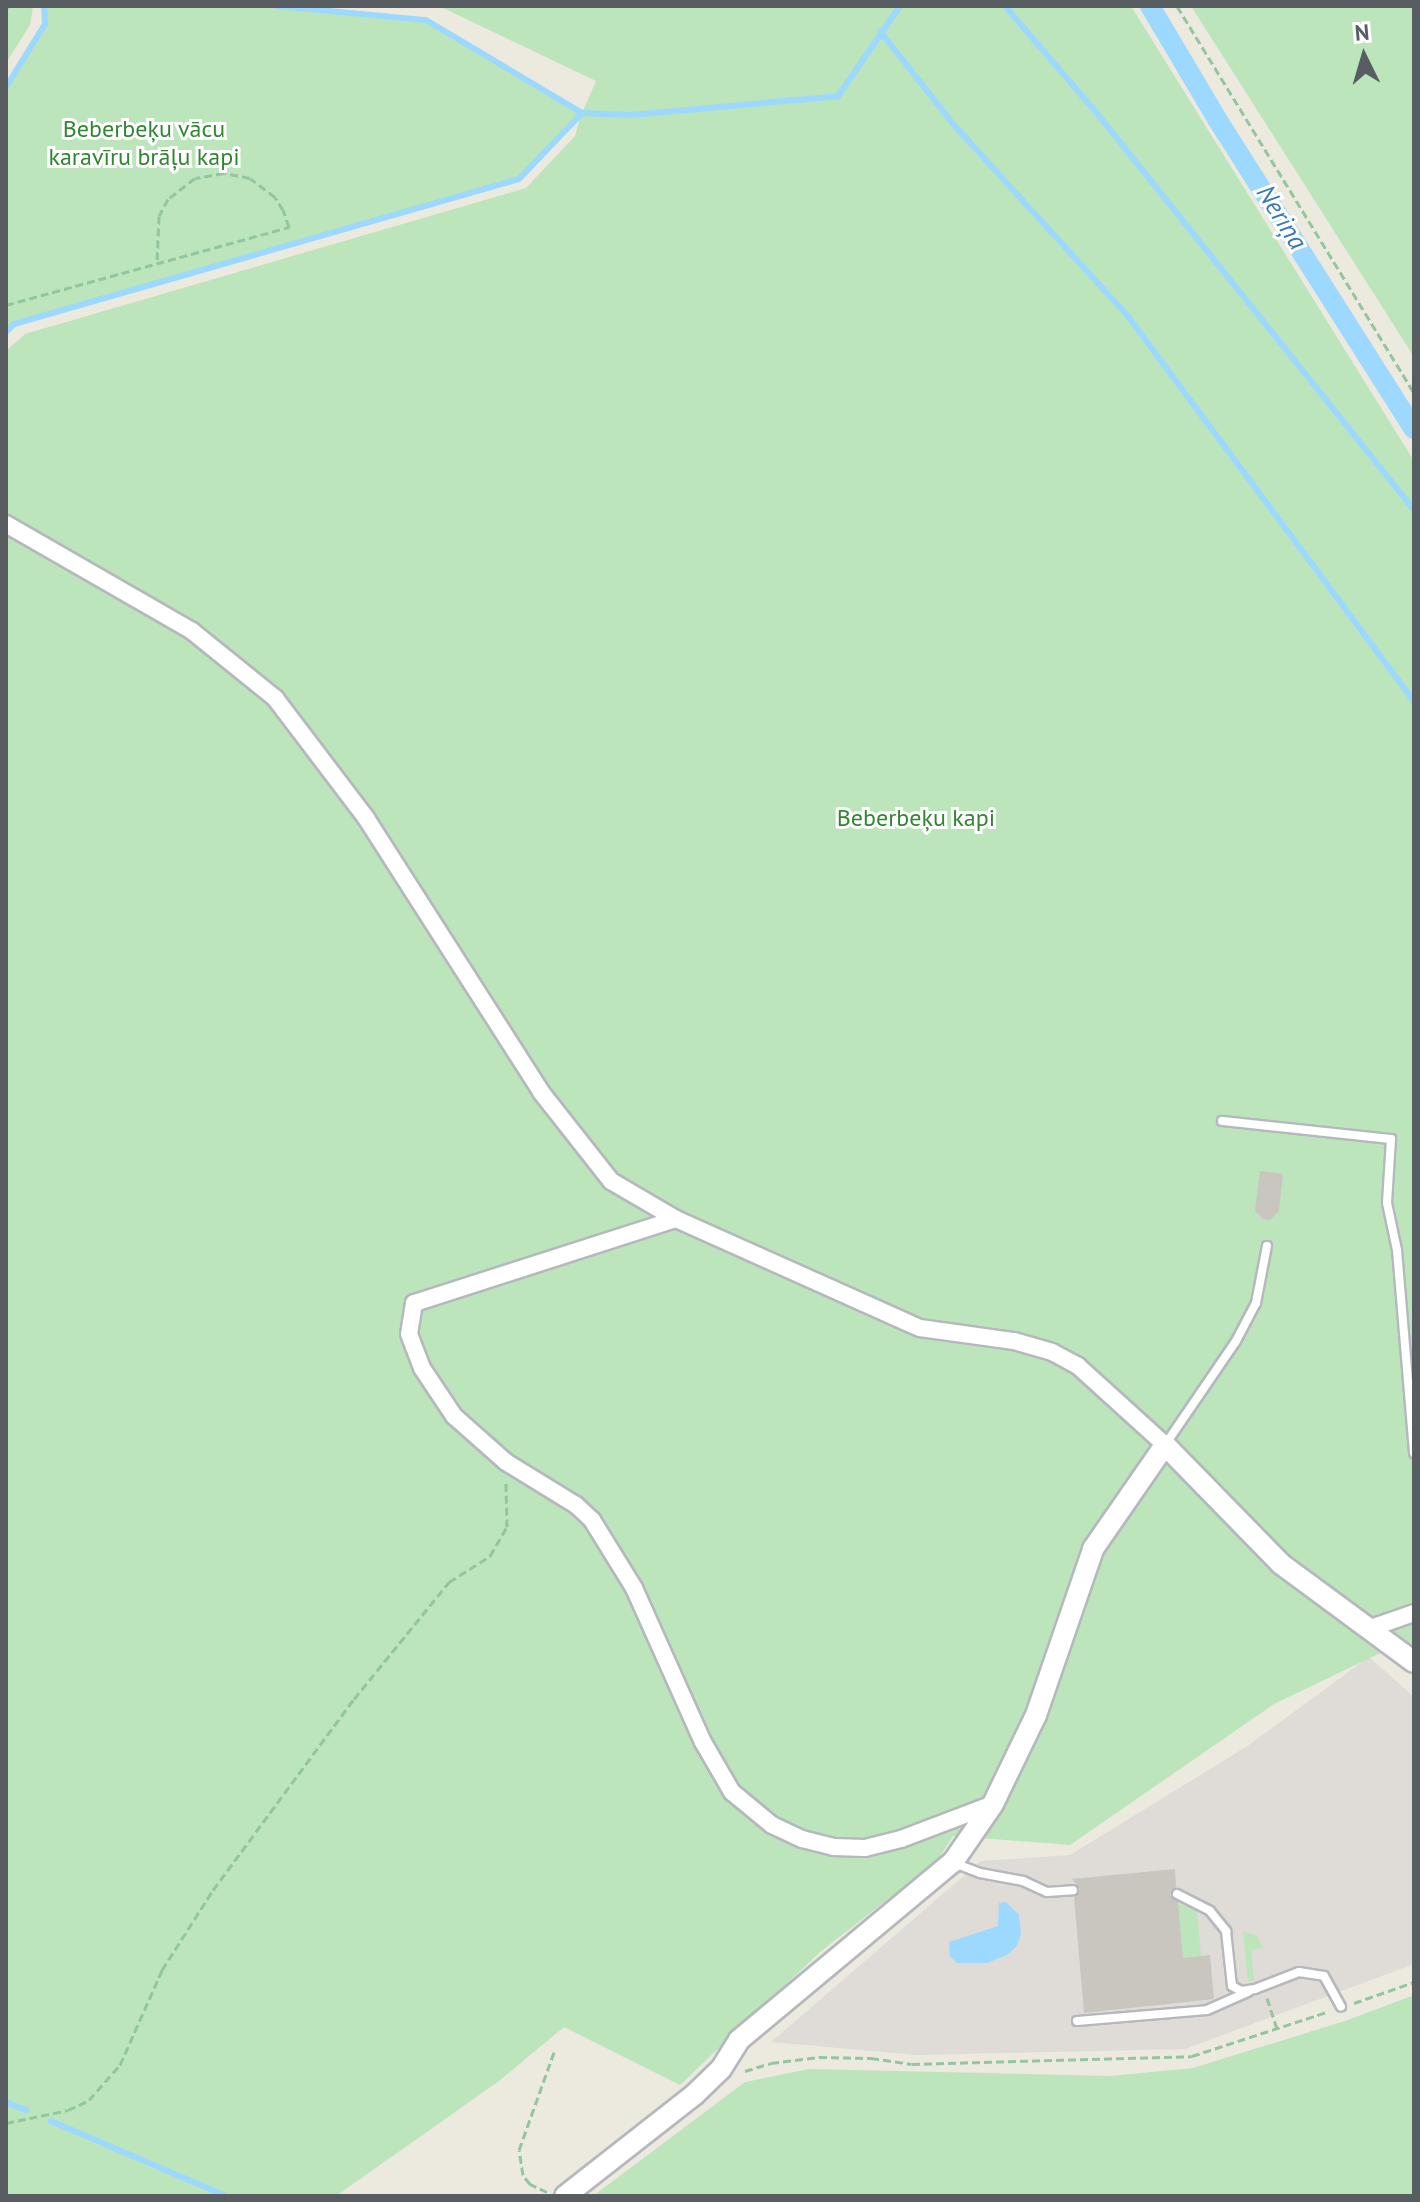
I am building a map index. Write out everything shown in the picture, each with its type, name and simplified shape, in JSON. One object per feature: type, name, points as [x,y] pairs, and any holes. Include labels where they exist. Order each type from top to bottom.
[{"type":"street","points":[[6,524],[192,631],[275,698],[366,818],[550,1103],[611,1181],[676,1219],[920,1328],[1014,1341],[1052,1352],[1078,1366],[1165,1445],[1281,1564],[1414,1662]]},
{"type":"street","points":[[676,1219],[414,1303],[409,1334],[422,1368],[454,1416],[506,1462],[576,1505],[592,1520],[634,1588],[703,1742],[732,1792],[772,1825],[802,1839],[834,1847],[865,1848],[901,1839],[993,1804]]},
{"type":"street","points":[[566,2196],[694,2095],[721,2069],[739,2040],[953,1862],[993,1804],[1036,1715],[1093,1549],[1165,1445]]},
{"type":"street","points":[[1368,1629],[1414,1613]]},
{"type":"lane","points":[[1222,1121],[1391,1139],[1387,1203],[1397,1250],[1414,1453]]},
{"type":"lane","points":[[1165,1445],[1236,1341],[1256,1303],[1267,1246]]},
{"type":"lane","points":[[953,1862],[980,1873],[1023,1881],[1047,1892],[1073,1890]]},
{"type":"lane","points":[[1177,1894],[1210,1911],[1226,1931],[1232,1986],[1241,1991],[1259,1988]]},
{"type":"lane","points":[[1077,2021],[1207,2010],[1299,1972],[1324,1976],[1341,2007]]},
{"type":"path","points":[[1177,6],[1414,393]]},
{"type":"path","points":[[6,305],[289,227],[275,197],[250,178],[224,173],[195,178],[168,199],[159,216],[157,263]]},
{"type":"path","points":[[6,2123],[68,2110],[89,2100],[120,2065],[162,1970],[213,1890],[354,1699],[449,1582],[490,1556],[507,1527],[506,1462]]},
{"type":"path","points":[[721,2069],[740,2072],[771,2063],[819,2057],[871,2058],[912,2064],[1113,2057],[1150,2060],[1192,2056],[1414,1982]]},
{"type":"path","points":[[1259,1988],[1277,2028]]},
{"type":"path","points":[[554,2052],[519,2150],[519,2163],[530,2184],[541,2192],[566,2196]]},
{"type":"shaded area","points":[[1369,1657],[1414,1697],[1414,1964],[1185,2049],[917,2055],[771,2042],[981,1861],[1070,1855],[1246,1747]]},
{"type":"green space","points":[[6,6],[33,7],[30,25],[6,63]]},
{"type":"green space","points":[[44,6],[277,6],[426,20],[582,113],[596,81],[439,6],[1131,6],[1414,461],[1414,1645],[1393,1647],[1274,1704],[1070,1845],[953,1836],[937,1861],[820,1952],[680,2085],[564,2027],[499,2081],[336,2196],[6,2196],[6,351],[25,334],[526,188],[575,136],[581,115],[519,179],[14,324],[6,332],[6,87],[45,24]]},
{"type":"green space","points":[[1191,6],[1414,6],[1414,357]]},
{"type":"green space","points":[[1178,1904],[1197,1909],[1201,1956],[1183,1958]]},
{"type":"green space","points":[[1243,1931],[1257,1936],[1263,1948],[1251,1950],[1254,1981],[1248,1981]]},
{"type":"green space","points":[[1414,1995],[1414,2196],[593,2196],[745,2082],[809,2069],[1110,2076],[1193,2068],[1345,2021]]},
{"type":"water","points":[[1006,1902],[1019,1915],[1021,1934],[1017,1946],[1007,1955],[987,1963],[957,1963],[950,1956],[949,1942],[998,1926],[999,1903]]},
{"type":"building","points":[[1260,1171],[1283,1174],[1279,1211],[1270,1220],[1262,1219],[1255,1210]]},
{"type":"building","points":[[1175,1869],[1176,1887],[1170,1895],[1178,1902],[1183,1958],[1210,1955],[1214,1999],[1084,2013],[1074,1897],[1080,1889],[1072,1879]]},
{"type":"waterway","points":[[6,87],[45,24],[44,6]]},
{"type":"waterway","points":[[277,6],[426,20],[582,113],[631,115],[838,96],[900,6]]},
{"type":"waterway","points":[[1005,6],[1096,112],[1414,510]]},
{"type":"waterway","name":"Neriņa","points":[[1150,6],[1217,119],[1414,429]]},
{"type":"waterway","points":[[880,31],[954,125],[1127,315],[1414,701]]},
{"type":"waterway","points":[[6,332],[14,324],[519,179],[582,113]]},
{"type":"waterway","points":[[6,2102],[26,2110]]},
{"type":"waterway","points":[[51,2121],[226,2196]]},
{"type":"park label","name":"Beberbeķu vācu karavīru brāļu kapi","points":[[144,143]]},
{"type":"park label","name":"Beberbeķu kapi","points":[[916,818]]}]
